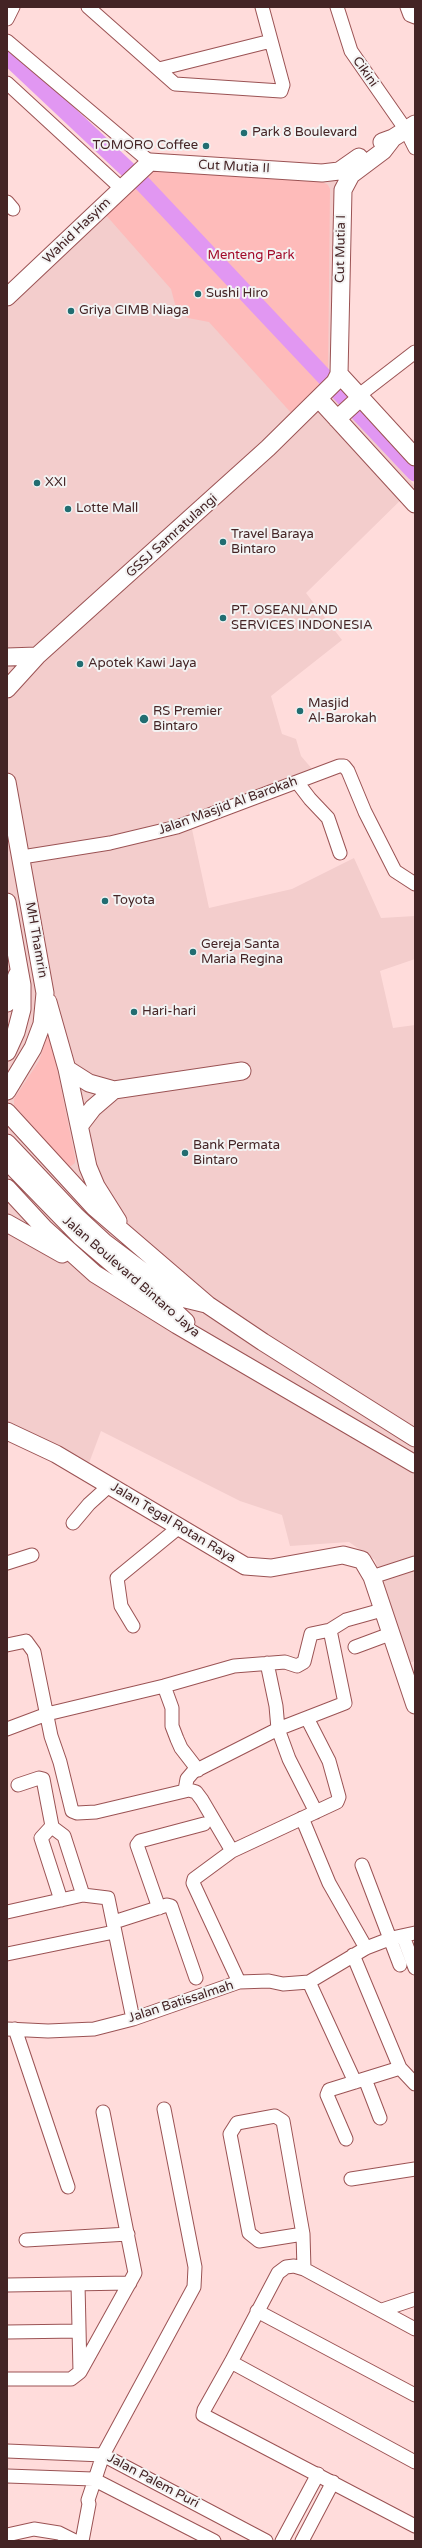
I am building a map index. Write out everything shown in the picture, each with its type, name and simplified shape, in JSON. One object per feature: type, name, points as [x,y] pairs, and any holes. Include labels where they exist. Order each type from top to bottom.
[{"type":"main road","name":"Cut Mutia II","points":[[148,163],[322,173],[339,171],[378,144],[405,131]]},
{"type":"main road","points":[[343,190],[351,175],[383,151],[405,131]]},
{"type":"main road","name":"Wahid Hasyim","points":[[7,297],[148,163]]},
{"type":"main road","name":"Cut Mutia II","points":[[322,173],[335,179],[343,190]]},
{"type":"main road","name":"Cut Mutia I","points":[[329,387],[343,190]]},
{"type":"main road","points":[[329,387],[350,406],[415,457]]},
{"type":"main road","points":[[329,387],[350,406],[415,504]]},
{"type":"main road","name":"GSSJ Samratulangi","points":[[7,689],[37,656],[268,448],[329,387]]},
{"type":"main road","points":[[7,657],[37,656]]},
{"type":"main road","name":"MH Thamrin","points":[[7,782],[22,857],[45,993],[42,1024],[33,1048],[7,1091]]},
{"type":"main road","name":"MH Thamrin","points":[[7,902],[22,985],[22,1010],[16,1032],[7,1052]]},
{"type":"main road","points":[[7,1003],[15,985],[18,960]]},
{"type":"main road","points":[[45,993],[80,1125],[88,1168],[96,1186],[129,1237]]},
{"type":"main road","points":[[66,1069],[89,1083],[114,1090],[242,1071]]},
{"type":"main road","points":[[80,1125],[93,1108],[114,1090]]},
{"type":"main road","name":"Jalan Boulevard Bintaro Jaya","points":[[7,1112],[94,1207],[208,1305],[263,1342],[415,1438]]},
{"type":"main road","points":[[7,1122],[24,1129]]},
{"type":"main road","name":"Jalan Boulevard Bintaro Jaya","points":[[7,1143],[91,1231],[144,1280],[205,1340]]},
{"type":"main road","name":"Jalan Boulevard Bintaro Jaya","points":[[7,1161],[77,1234],[144,1280],[177,1297],[208,1305]]},
{"type":"main road","name":"Jalan Boulevard Bintaro Jaya","points":[[7,1188],[44,1228],[95,1274],[415,1464]]},
{"type":"main road","points":[[7,1223],[95,1274]]},
{"type":"main road","name":"Jalan Tegal Rotan Raya","points":[[7,1431],[56,1454],[178,1528],[245,1566],[271,1568],[344,1555],[362,1560],[372,1577],[415,1705]]},
{"type":"street","points":[[7,19],[12,7]]},
{"type":"street","points":[[92,8],[175,84],[281,91],[283,85],[262,7]]},
{"type":"street","name":"Cikini","points":[[337,7],[351,51],[415,148]]},
{"type":"street","points":[[407,7],[410,15],[415,17]]},
{"type":"street","points":[[7,41],[148,163]]},
{"type":"street","points":[[158,69],[271,41]]},
{"type":"street","points":[[7,83],[122,187]]},
{"type":"street","points":[[350,406],[415,352]]},
{"type":"street","name":"Jalan Masjid Al Barokah","points":[[22,857],[110,843],[170,829],[338,766],[344,766],[348,771],[365,812],[395,872],[415,884]]},
{"type":"street","points":[[297,782],[310,799],[328,818],[340,853]]},
{"type":"street","points":[[73,1523],[89,1504],[110,1486]]},
{"type":"street","points":[[133,1626],[122,1606],[116,1578],[178,1528]]},
{"type":"street","points":[[7,1562],[32,1555]]},
{"type":"street","points":[[372,1577],[415,1563]]},
{"type":"street","points":[[7,1729],[47,1714],[164,1686],[234,1666],[285,1662],[297,1666],[304,1662],[311,1634],[330,1630],[346,1620],[382,1610]]},
{"type":"street","points":[[185,1790],[189,1775],[198,1770],[278,1729],[346,1703],[330,1630]]},
{"type":"street","points":[[355,1647],[390,1634]]},
{"type":"street","points":[[7,1645],[26,1641],[34,1652],[51,1736],[60,1762],[71,1808],[75,1813],[96,1812],[185,1790],[196,1792],[232,1851]]},
{"type":"street","points":[[267,1663],[276,1706],[278,1729],[289,1759],[316,1812]]},
{"type":"street","points":[[164,1686],[172,1708],[172,1726],[177,1739],[181,1748],[198,1770]]},
{"type":"street","points":[[239,1982],[193,1883],[196,1876],[232,1851],[337,1802],[339,1797],[329,1761],[307,1718]]},
{"type":"street","points":[[18,1785],[39,1778],[43,1779],[52,1828],[64,1836],[83,1896]]},
{"type":"street","points":[[302,1818],[330,1883],[366,1948]]},
{"type":"street","points":[[159,1908],[137,1845],[140,1841],[204,1824]]},
{"type":"street","points":[[52,1828],[42,1834],[41,1838],[62,1900]]},
{"type":"street","points":[[362,1865],[403,1936],[415,1968]]},
{"type":"street","points":[[7,1912],[83,1896],[108,1898],[133,2019]]},
{"type":"street","points":[[7,1954],[114,1927],[159,1908],[171,1906],[196,1978]]},
{"type":"street","points":[[400,1965],[403,1936]]},
{"type":"street","name":"Jalan Batissalmah","points":[[11,2029],[48,2031],[94,2029],[133,2019],[239,1982],[270,1981],[283,1984],[309,1982],[366,1948],[403,1936]]},
{"type":"street","points":[[353,1955],[400,2068],[415,2084]]},
{"type":"street","points":[[309,1982],[380,2118]]},
{"type":"street","points":[[11,2029],[68,2187]]},
{"type":"street","points":[[346,2139],[328,2092],[400,2068]]},
{"type":"street","points":[[82,2541],[89,2504],[88,2500],[102,2457],[195,2282],[195,2267],[164,2109]]},
{"type":"street","points":[[7,2379],[70,2379],[80,2372],[135,2273],[103,2112]]},
{"type":"street","points":[[303,2234],[259,2241],[248,2233],[230,2134],[237,2123],[275,2116],[283,2121],[303,2234],[305,2261],[304,2269]]},
{"type":"street","points":[[351,2179],[415,2169]]},
{"type":"street","points":[[26,2240],[128,2234]]},
{"type":"street","points":[[415,2328],[304,2269],[294,2266],[286,2267],[278,2273],[204,2410],[203,2415],[415,2526]]},
{"type":"street","points":[[7,2285],[130,2283]]},
{"type":"street","points":[[78,2284],[80,2372]]},
{"type":"street","points":[[382,2310],[415,2299]]},
{"type":"street","points":[[257,2311],[415,2395]]},
{"type":"street","points":[[7,2332],[79,2331]]},
{"type":"street","points":[[231,2362],[415,2462]]},
{"type":"street","name":"Jalan Palem Puri","points":[[7,2451],[102,2457],[266,2541]]},
{"type":"street","points":[[282,2541],[318,2474]]},
{"type":"street","name":"Jalan Palem Puri","points":[[7,2476],[96,2478],[214,2541]]},
{"type":"street","points":[[302,2541],[333,2482]]},
{"type":"street","points":[[7,2535],[34,2529],[59,2533],[75,2541]]},
{"type":"shaded area","points":[[147,169],[337,175],[329,385],[415,486],[306,593],[342,640],[271,696],[282,734],[296,739],[301,756],[313,770],[190,820],[209,908],[292,889],[354,858],[381,918],[415,916],[415,959],[380,971],[393,1028],[415,1025],[415,1661],[406,1664],[375,1560],[349,1542],[290,1546],[282,1515],[240,1501],[101,1431],[89,1463],[7,1427],[7,305]]},
{"type":"green space","name":"Menteng Park","points":[[148,171],[321,181],[328,185],[330,189],[328,381],[294,416],[209,322],[188,318],[176,308],[171,289],[105,214]]},
{"type":"green space","points":[[49,1030],[75,1157],[75,1163],[71,1166],[68,1166],[14,1105],[14,1099],[39,1061]]},
{"type":"waterway","points":[[7,56],[143,184],[415,473]]},
{"type":"place","name":"Park 8 Boulevard","points":[[244,133]]},
{"type":"place","name":"TOMORO Coffee","points":[[206,146]]},
{"type":"place","name":"Sushi Hiro","points":[[198,294]]},
{"type":"place","name":"Griya CIMB Niaga","points":[[71,311]]},
{"type":"place","name":"XXI","points":[[37,483]]},
{"type":"place","name":"Lotte Mall","points":[[68,509]]},
{"type":"place","name":"Travel Baraya Bintaro","points":[[223,542]]},
{"type":"place","name":"PT. OSEANLAND SERVICES INDONESIA","points":[[223,618]]},
{"type":"place","name":"Apotek Kawi Jaya","points":[[80,664]]},
{"type":"place","name":"Masjid Al-Barokah","points":[[300,711]]},
{"type":"place","name":"RS Premier Bintaro","points":[[144,719]]},
{"type":"place","name":"Toyota","points":[[105,901]]},
{"type":"place","name":"Gereja Santa Maria Regina","points":[[193,952]]},
{"type":"place","name":"Hari-hari","points":[[134,1012]]},
{"type":"place","name":"Bank Permata Bintaro","points":[[185,1153]]}]
